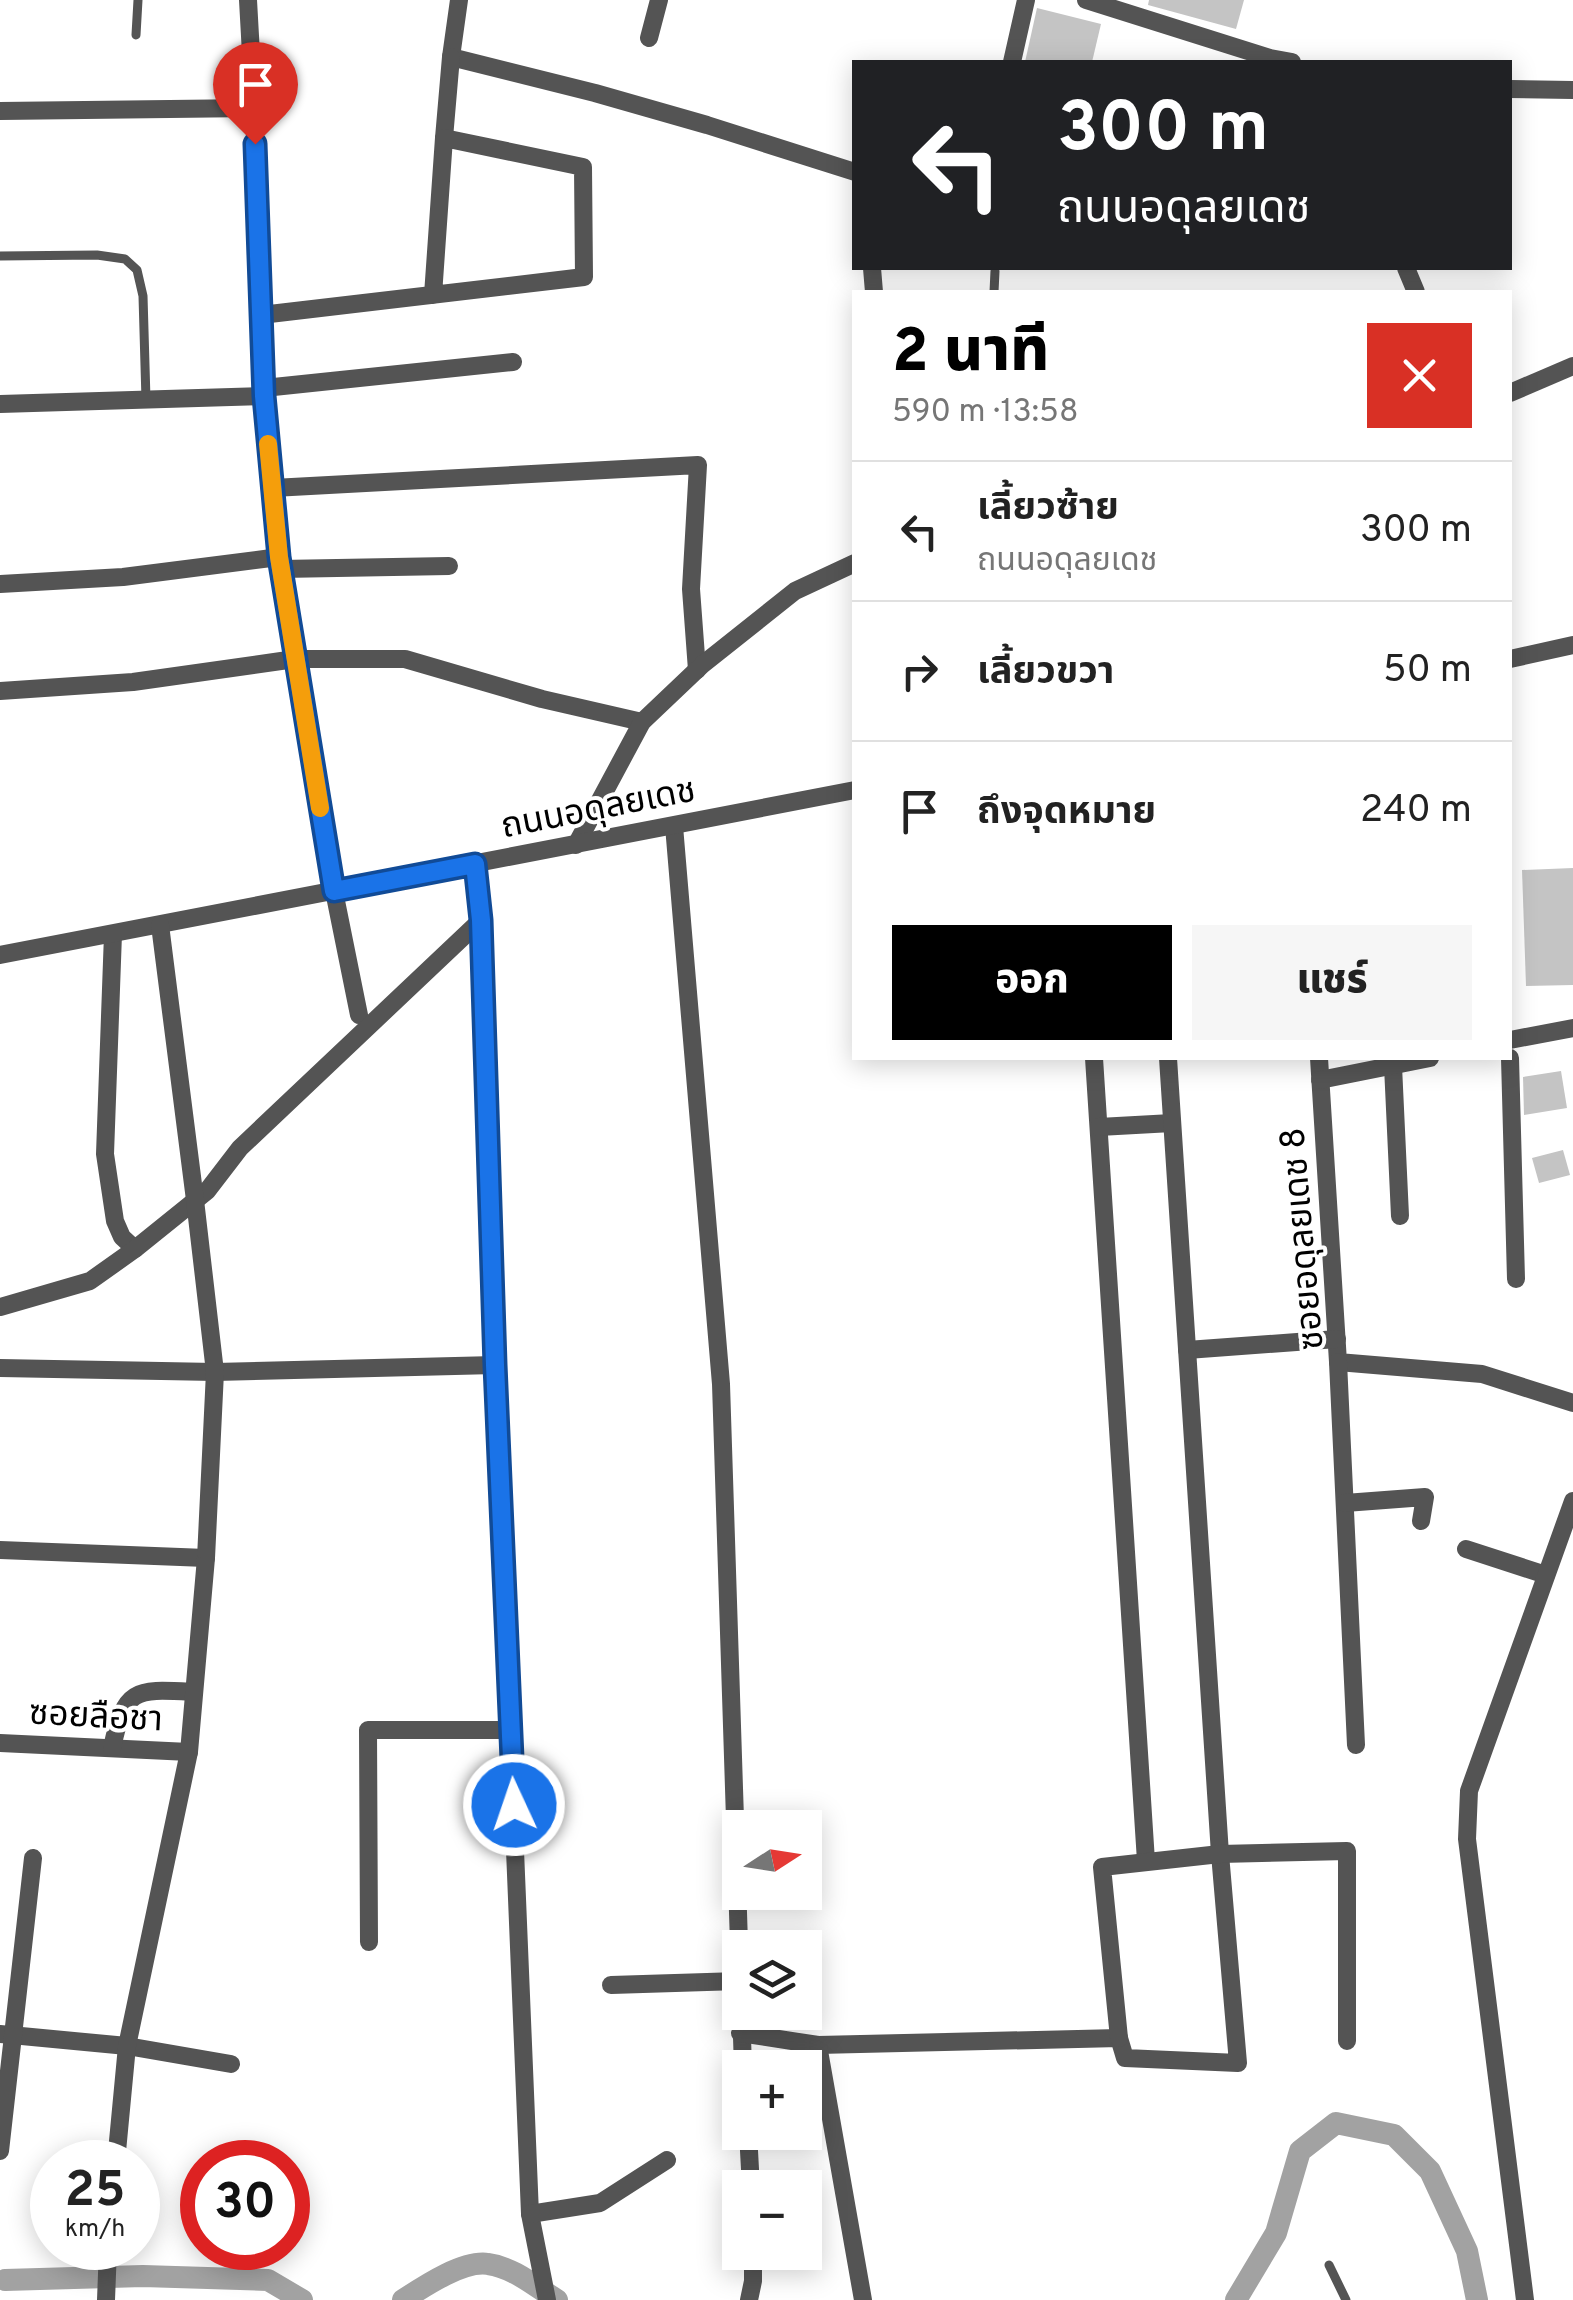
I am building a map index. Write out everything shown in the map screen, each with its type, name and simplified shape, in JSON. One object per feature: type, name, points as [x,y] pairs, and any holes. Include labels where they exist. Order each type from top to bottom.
[{"type":"street","points":[[248,0],[264,392],[280,563],[334,891],[359,1015]]},
{"type":"street","points":[[433,295],[459,0]]},
{"type":"street","points":[[649,38],[659,0]]},
{"type":"street","points":[[1012,60],[1026,0]]},
{"type":"street","points":[[1090,1],[1281,60]]},
{"type":"street","points":[[451,58],[614,98],[852,171]]},
{"type":"street","points":[[1512,89],[1573,90]]},
{"type":"street","points":[[0,111],[254,108]]},
{"type":"street","points":[[260,314],[584,278],[583,168],[444,138]]},
{"type":"street","points":[[0,404],[264,392],[513,362]]},
{"type":"street","points":[[1512,392],[1573,366]]},
{"type":"street","points":[[273,488],[698,465],[690,588],[696,670]]},
{"type":"street","points":[[0,584],[123,578],[280,563],[449,566]]},
{"type":"street","points":[[576,845],[642,722],[696,670],[795,591],[852,564]]},
{"type":"street","points":[[1512,658],[1573,645]]},
{"type":"street","points":[[0,691],[133,682],[294,659],[405,659],[542,699],[642,722]]},
{"type":"street","name":"ถนนอดุลยเดช","points":[[0,955],[852,791]]},
{"type":"street","points":[[674,826],[720,1384],[737,1930]]},
{"type":"street","points":[[475,864],[481,920],[530,2214],[547,2300]]},
{"type":"street","points":[[0,1307],[90,1282],[135,1249],[207,1190],[240,1148],[481,920]]},
{"type":"street","points":[[118,2140],[127,2046],[189,1752],[206,1558],[215,1372],[160,925]]},
{"type":"street","points":[[114,934],[105,1154],[115,1221],[122,1237],[135,1249]]},
{"type":"street","points":[[1512,1040],[1573,1028]]},
{"type":"street","points":[[1094,1060],[1146,1861]]},
{"type":"street","points":[[1168,1060],[1220,1854],[1238,2063],[1125,2058],[1119,2038],[1102,1867],[1220,1854],[1347,1851],[1347,2041]]},
{"type":"street","name":"ซอยอดุลยเดช 8","points":[[1318,1060],[1338,1362],[1482,1374],[1573,1403]]},
{"type":"street","points":[[1320,1080],[1421,1060]]},
{"type":"street","points":[[1510,1060],[1516,1279]]},
{"type":"street","points":[[1393,1066],[1400,1216]]},
{"type":"street","points":[[1098,1127],[1172,1123]]},
{"type":"street","points":[[1187,1350],[1337,1339]]},
{"type":"street","points":[[1338,1362],[1356,1746]]},
{"type":"street","points":[[0,1368],[215,1372],[495,1365]]},
{"type":"street","points":[[1345,1503],[1425,1497],[1422,1521]]},
{"type":"street","points":[[1526,2300],[1468,1839],[1469,1791],[1573,1500]]},
{"type":"street","points":[[1466,1549],[1546,1575]]},
{"type":"street","points":[[0,1550],[206,1558]]},
{"type":"street","points":[[112,1748],[122,1708],[130,1699],[159,1690],[194,1692]]},
{"type":"street","points":[[369,1942],[368,1730],[510,1730]]},
{"type":"street","name":"ซอยลือชา","points":[[0,1743],[189,1752]]},
{"type":"street","points":[[0,2151],[6,2034],[33,1858]]},
{"type":"street","points":[[611,1985],[722,1982]]},
{"type":"street","points":[[740,2030],[741,2050]]},
{"type":"street","points":[[740,2033],[818,2045],[1119,2038]]},
{"type":"street","points":[[6,2034],[127,2046],[231,2064]]},
{"type":"street","points":[[818,2045],[863,2300]]},
{"type":"street","points":[[530,2214],[600,2203],[666,2160]]},
{"type":"street","points":[[106,2300],[107,2270]]},
{"type":"street","points":[[749,2300],[753,2270]]},
{"type":"lane","points":[[136,35],[138,0]]},
{"type":"lane","points":[[0,256],[126,258],[138,270],[143,296],[146,400]]},
{"type":"lane","points":[[994,290],[995,271]]},
{"type":"lane","points":[[1329,2265],[1346,2300]]},
{"type":"building","points":[[1149,0],[1244,0],[1236,29],[1148,5]]},
{"type":"building","points":[[1037,8],[1101,24],[1092,60],[1025,60]]},
{"type":"building","points":[[1573,868],[1573,985],[1526,986],[1522,870]]},
{"type":"building","points":[[1561,1071],[1567,1108],[1524,1115],[1523,1077]]},
{"type":"building","points":[[1563,1150],[1570,1175],[1539,1183],[1532,1158]]},
{"type":"waterway","points":[[1236,2300],[1276,2233],[1300,2151],[1336,2123],[1394,2135],[1430,2171],[1467,2251],[1477,2300]]},
{"type":"waterway","points":[[403,2300],[444,2276],[478,2264],[506,2269],[557,2300]]},
{"type":"waterway","points":[[5,2280],[143,2276],[268,2280],[302,2300]]},
{"type":"waterway","points":[[0,2282],[5,2280]]},
{"type":"slow traffic","points":[[268,444],[279,557],[320,808]]},
{"type":"route","points":[[255,144],[264,396],[279,557],[334,891],[475,864],[481,920],[514,1805]]}]
